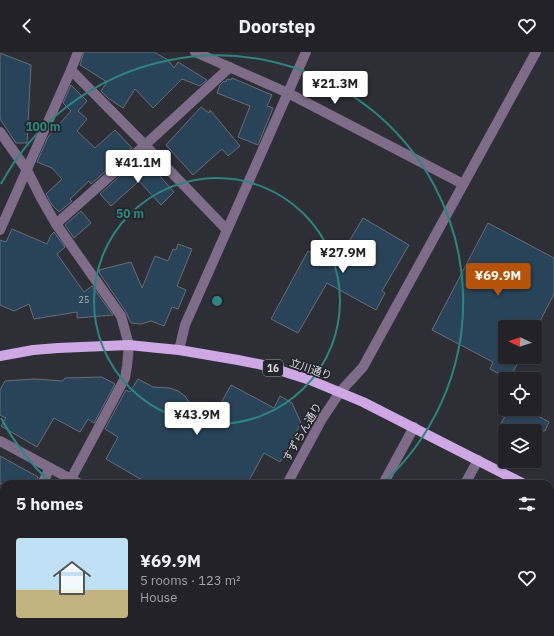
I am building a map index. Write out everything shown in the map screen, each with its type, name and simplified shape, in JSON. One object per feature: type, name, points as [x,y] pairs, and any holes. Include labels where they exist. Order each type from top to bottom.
[{"type":"main road","name":"立川通り","points":[[0,356],[52,348],[129,345],[179,350],[263,365],[310,380],[363,402],[516,480]]},
{"type":"street","points":[[0,230],[78,52]]},
{"type":"street","points":[[195,52],[288,93],[463,184]]},
{"type":"street","points":[[179,350],[185,325],[306,52]]},
{"type":"street","name":"すずらん通り","points":[[289,480],[322,419],[340,392],[363,367],[536,52]]},
{"type":"street","points":[[56,224],[230,67]]},
{"type":"street","points":[[71,70],[227,230]]},
{"type":"street","points":[[0,132],[27,170],[56,224],[120,316],[129,345],[125,378],[76,480]]},
{"type":"street","points":[[385,480],[414,427]]},
{"type":"street","points":[[0,441],[71,480]]},
{"type":"street","points":[[467,480],[478,460]]},
{"type":"street","points":[[44,480],[50,468]]},
{"type":"building","points":[[84,52],[154,52],[168,60],[174,68],[178,62],[207,80],[200,86],[182,79],[153,108],[135,89],[123,108],[108,98],[101,91],[107,82],[80,65]]},
{"type":"building","points":[[0,53],[31,65],[27,143],[16,143],[0,119]]},
{"type":"building","points":[[232,78],[272,95],[267,106],[273,108],[258,145],[238,137],[250,106],[217,93],[220,85],[224,81],[226,82],[227,79],[231,80]]},
{"type":"building","points":[[71,85],[87,101],[78,111],[87,119],[77,131],[95,148],[115,130],[132,148],[91,184],[89,181],[70,199],[72,201],[59,212],[52,205],[46,194],[62,179],[52,168],[37,162],[48,137],[71,111],[63,103]]},
{"type":"building","points":[[201,107],[209,113],[210,110],[240,146],[228,156],[222,149],[193,175],[166,145]]},
{"type":"building","points":[[140,158],[138,163],[145,168],[149,164],[174,192],[161,205],[139,181],[111,206],[100,194]]},
{"type":"building","points":[[81,211],[91,223],[74,238],[65,225]]},
{"type":"building","points":[[363,218],[409,245],[382,291],[385,293],[376,310],[327,283],[298,333],[271,319],[308,251],[335,265]]},
{"type":"building","points":[[488,223],[554,258],[554,294],[541,320],[498,320],[498,364],[517,364],[513,372],[498,372],[498,373],[490,369],[493,362],[432,330]]},
{"type":"building","points":[[12,229],[47,244],[54,232],[65,247],[57,254],[84,292],[92,286],[113,315],[77,318],[77,312],[34,319],[29,304],[14,311],[0,305],[0,240],[6,242]]},
{"type":"building","points":[[178,244],[192,249],[177,286],[186,290],[178,309],[172,307],[164,326],[151,321],[141,324],[131,323],[126,312],[100,274],[99,270],[131,262],[142,288],[155,256],[168,261],[173,249],[176,250]]},
{"type":"building","points":[[102,377],[115,384],[94,423],[88,419],[80,432],[54,418],[37,447],[1,426],[6,418],[0,415],[0,390],[5,381],[35,379],[63,381],[65,378]]},
{"type":"building","points":[[138,379],[153,387],[170,388],[185,396],[193,409],[211,421],[231,385],[274,408],[280,396],[292,403],[301,423],[280,462],[264,453],[249,480],[142,480],[106,459],[118,437],[105,429],[126,390],[130,392]]},
{"type":"building","points":[[505,416],[538,416],[549,422],[545,431],[542,431],[542,424],[501,424]]},
{"type":"building","points":[[0,456],[38,477],[37,480],[0,480]]}]
